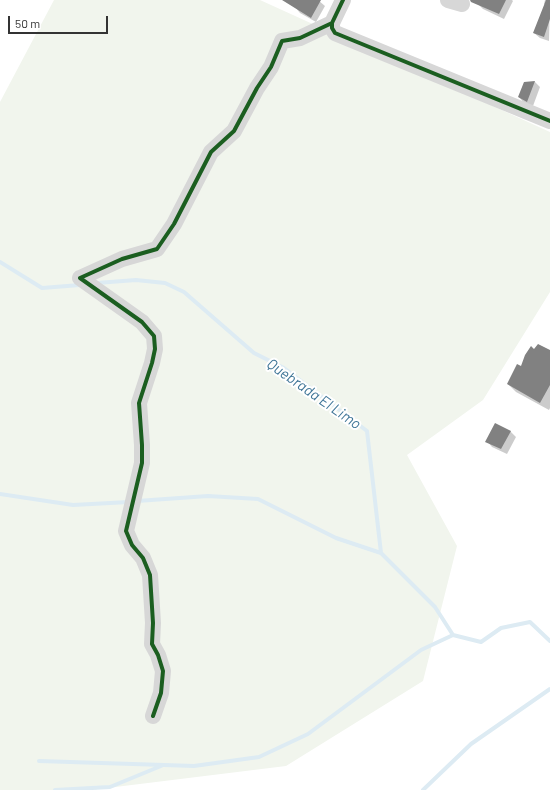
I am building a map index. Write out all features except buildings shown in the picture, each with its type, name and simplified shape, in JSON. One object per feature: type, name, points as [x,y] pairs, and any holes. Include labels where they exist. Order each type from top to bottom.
[{"type":"street","points":[[343,0],[332,23],[332,28],[335,33],[550,121]]},
{"type":"street","points":[[153,716],[161,693],[163,671],[158,655],[152,644],[153,623],[150,576],[143,558],[132,545],[126,531],[142,463],[139,403],[152,363],[155,349],[154,336],[142,322],[80,278],[122,259],[157,249],[174,224],[211,152],[234,131],[257,88],[271,67],[282,41],[300,38],[332,23]]},
{"type":"shaded area","points":[[54,0],[260,0],[550,132],[550,292],[483,400],[407,455],[457,546],[423,681],[286,766],[91,790],[0,790],[0,102]]},
{"type":"waterway","name":"Quebrada El Limo","points":[[0,262],[42,288],[80,285]]},
{"type":"waterway","name":"Quebrada El Limo","points":[[97,283],[136,280],[165,283],[184,292],[254,353],[284,368],[367,431],[381,553],[435,607],[453,635],[481,642],[501,628],[530,622],[550,641]]},
{"type":"waterway","points":[[0,494],[73,505],[129,502]]},
{"type":"waterway","points":[[137,501],[208,496],[258,499],[336,538],[381,553]]},
{"type":"waterway","points":[[39,761],[194,766],[259,757],[308,734],[421,650],[453,635]]},
{"type":"waterway","points":[[423,790],[471,744],[550,689]]},
{"type":"waterway","points":[[55,790],[110,787],[161,766]]},
{"type":"cycle path","points":[[343,0],[332,23],[332,28],[335,33],[550,121]]},
{"type":"cycle path","points":[[80,278],[122,259],[157,249],[174,224],[211,152],[234,131],[257,88],[271,67],[282,41],[300,38],[332,23]]},
{"type":"cycle path","points":[[80,278],[142,322],[154,336],[155,349],[152,363],[139,403],[142,463],[126,531],[132,545],[143,558],[150,575],[153,623],[152,644],[158,655],[163,671],[161,693],[153,716]]}]
